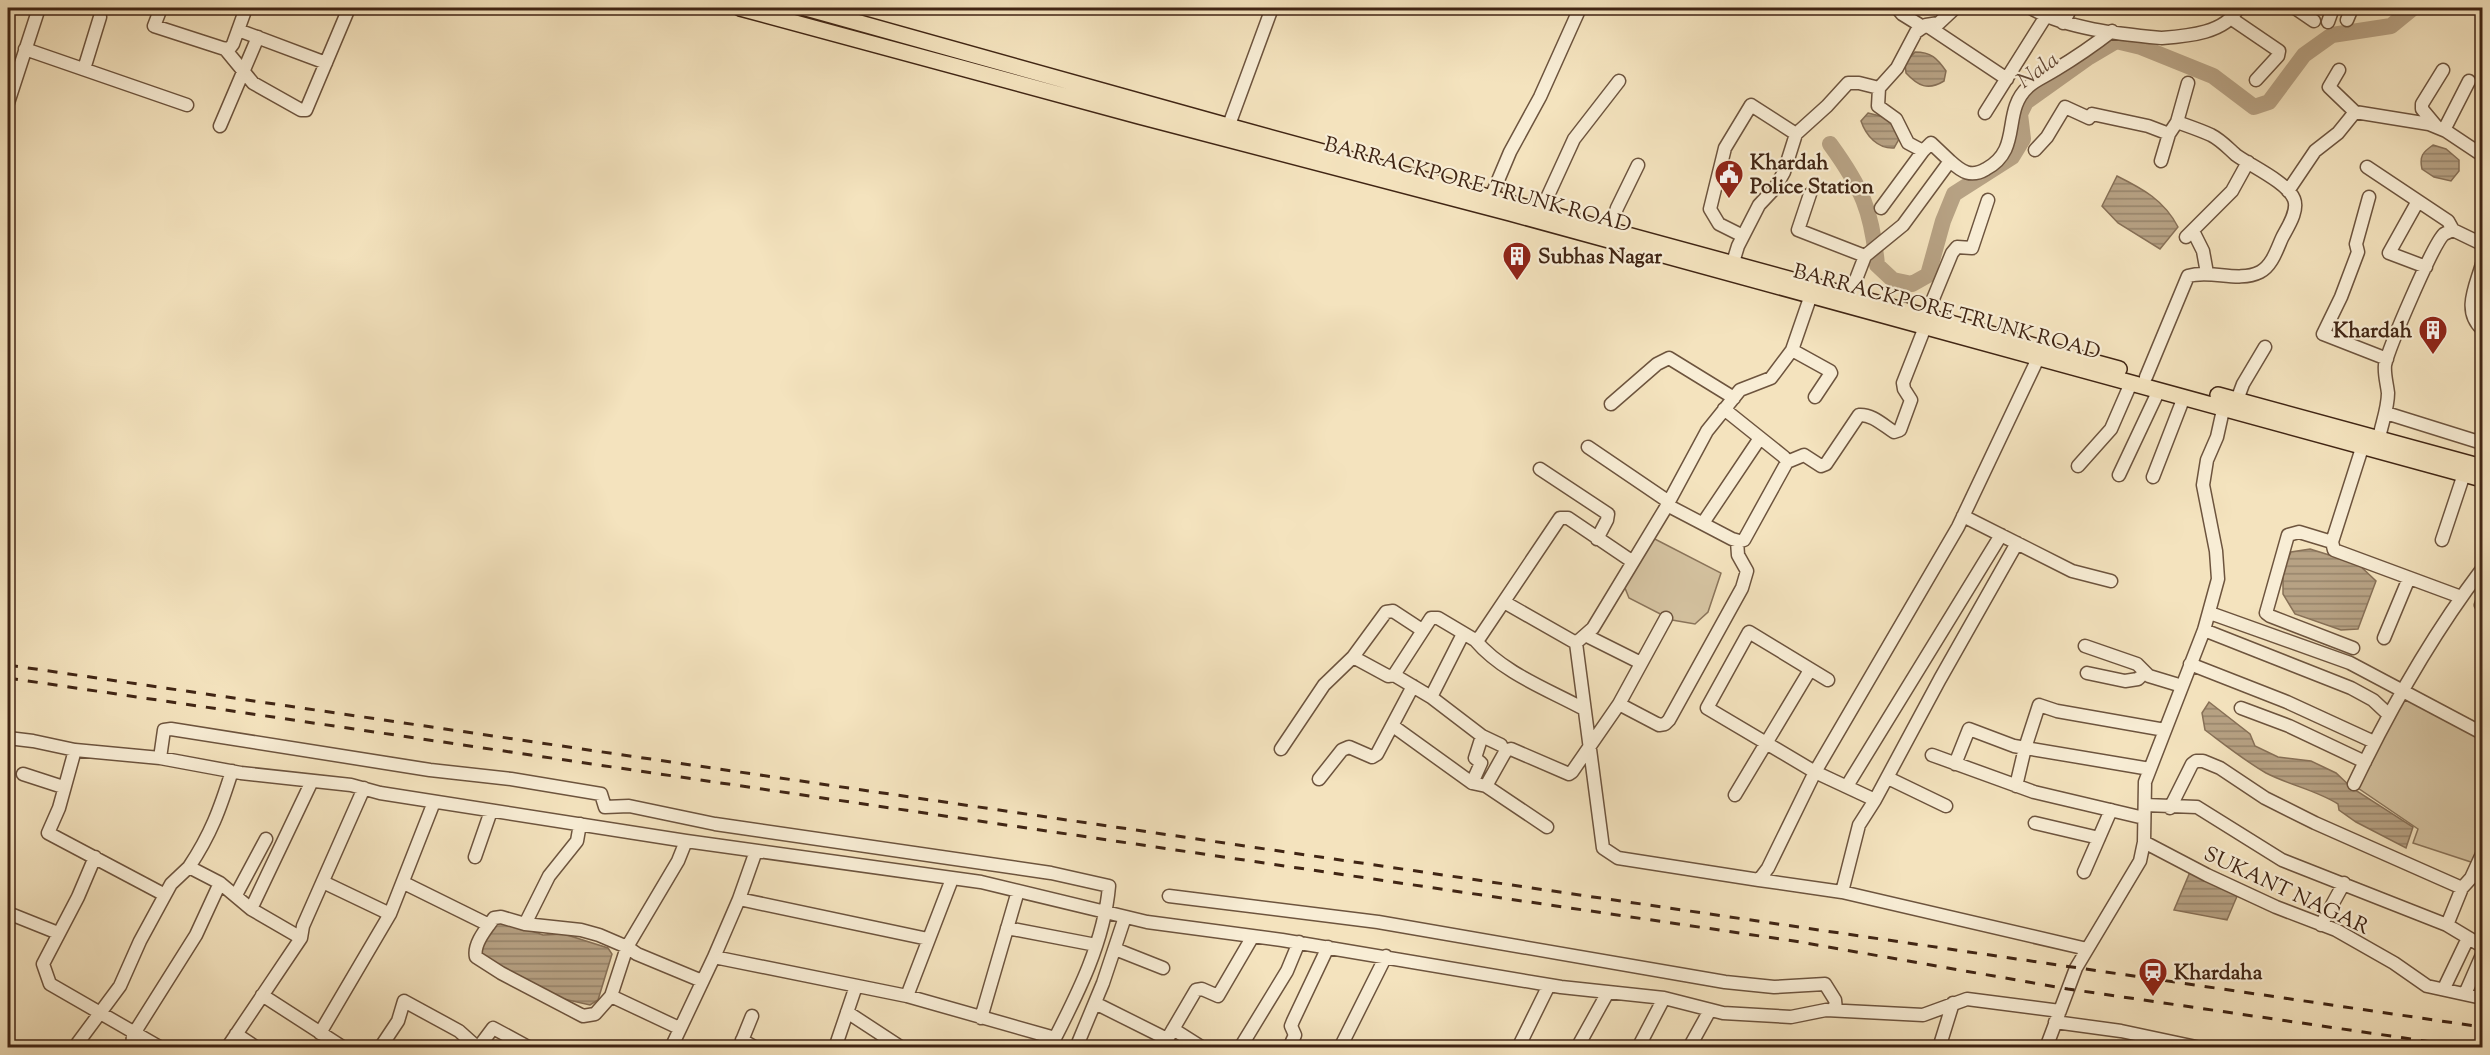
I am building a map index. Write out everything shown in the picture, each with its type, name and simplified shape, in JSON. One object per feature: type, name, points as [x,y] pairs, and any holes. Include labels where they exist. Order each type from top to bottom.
[{"type":"main road","name":"BARRACKPORE TRUNK ROAD","points":[[740,8],[1610,229],[1811,296],[1925,321],[2184,397],[2229,401],[2362,447],[2482,479]]},
{"type":"main road","name":"BARRACKPORE TRUNK ROAD","points":[[806,8],[1227,132],[1731,268],[1850,295],[1925,321]]},
{"type":"main road","name":"BARRACKPORE TRUNK ROAD","points":[[2040,353],[2146,377],[2482,467]]},
{"type":"street","points":[[8,103],[10,84],[39,8]]},
{"type":"street","points":[[161,8],[154,26],[225,50],[253,83],[301,110],[306,110],[349,8]]},
{"type":"street","points":[[225,50],[233,44],[246,8]]},
{"type":"street","points":[[1227,132],[1272,8]]},
{"type":"street","points":[[1491,197],[1510,152],[1540,97],[1580,8]]},
{"type":"street","points":[[1897,8],[1902,14],[2007,79]]},
{"type":"street","points":[[1923,152],[1908,144],[1896,119],[1878,106],[1879,88],[1897,68],[1916,32],[1924,26],[1939,23],[1954,8]]},
{"type":"street","points":[[2031,8],[2063,22],[2162,38],[2177,37],[2223,26],[2235,13],[2279,51],[2278,56],[2256,80]]},
{"type":"street","points":[[2063,22],[2071,8]]},
{"type":"street","points":[[2295,8],[2314,21]]},
{"type":"street","points":[[2328,22],[2333,8]]},
{"type":"street","points":[[1985,113],[2046,16]]},
{"type":"street","points":[[84,69],[100,17]]},
{"type":"street","points":[[238,30],[326,63]]},
{"type":"street","points":[[1881,208],[1932,143],[1960,170],[1970,174],[1978,174],[1997,163],[2005,153],[2010,138],[2012,118],[2019,96],[2029,85],[2091,48],[2112,31]]},
{"type":"street","points":[[220,126],[258,37]]},
{"type":"street","points":[[25,49],[187,105]]},
{"type":"street","points":[[2339,70],[2329,87],[2355,112],[2409,120],[2441,129]]},
{"type":"street","points":[[2443,70],[2422,104],[2422,109],[2441,129],[2482,155]]},
{"type":"street","points":[[1541,211],[1574,140],[1619,81]]},
{"type":"street","points":[[2441,129],[2469,81]]},
{"type":"street","points":[[1731,268],[1743,236],[1759,205],[1775,188],[1784,172],[1796,134],[1848,83],[1879,88]]},
{"type":"street","points":[[2162,161],[2169,134],[2177,123],[2188,83]]},
{"type":"street","points":[[1743,236],[1719,224],[1710,209],[1725,148],[1751,105],[1796,134]]},
{"type":"street","points":[[2035,150],[2047,137],[2065,107],[2089,118],[2092,114],[2148,126],[2169,134]]},
{"type":"street","points":[[2288,191],[2315,151],[2338,133],[2355,112]]},
{"type":"street","points":[[2146,377],[2188,276],[2207,273],[2234,276],[2262,272],[2271,262],[2295,210],[2294,200],[2288,191],[2214,136],[2177,123]]},
{"type":"street","points":[[1850,295],[1870,253],[1903,225],[1950,161]]},
{"type":"street","points":[[2207,273],[2203,251],[2189,234],[2232,191],[2248,162]]},
{"type":"street","points":[[1610,229],[1617,208],[1638,165]]},
{"type":"street","points":[[2367,167],[2448,221],[2453,230],[2482,244]]},
{"type":"street","points":[[1810,194],[1798,230],[1870,253]]},
{"type":"street","points":[[2369,197],[2356,244],[2358,252],[2341,297],[2323,334],[2387,359]]},
{"type":"street","points":[[1588,447],[1668,503],[1703,524],[1737,541],[1744,540],[1787,462],[1804,455],[1821,466],[1826,464],[1859,416],[1864,415],[1874,419],[1894,432],[1900,430],[1911,400],[1903,383],[1925,321],[1952,252],[1957,247],[1972,248],[1988,200]]},
{"type":"street","points":[[2418,201],[2389,253],[2426,267]]},
{"type":"street","points":[[2379,438],[2386,413],[2388,393],[2385,368],[2391,343],[2432,252],[2445,233],[2453,230]]},
{"type":"street","points":[[2482,264],[2471,305],[2471,316],[2482,330]]},
{"type":"street","points":[[1811,296],[1792,350],[1772,378],[1740,390],[1707,431],[1633,562],[1593,628],[1581,639],[1584,709],[1591,747],[1601,844],[1606,853],[1618,858],[1842,892],[2086,949]]},
{"type":"street","points":[[2046,1047],[2076,968],[2140,861],[2144,842],[2145,782],[2204,630],[2218,579],[2217,551],[2203,485],[2207,460],[2229,401],[2265,347]]},
{"type":"street","points":[[1792,350],[1830,371],[1831,374],[1815,397]]},
{"type":"street","points":[[1759,880],[1768,868],[1815,772],[1963,516],[2040,353]]},
{"type":"street","points":[[1611,404],[1657,364],[1669,358],[1734,398]]},
{"type":"street","points":[[2078,466],[2111,429],[2131,383]]},
{"type":"street","points":[[2119,475],[2159,390]]},
{"type":"street","points":[[2153,477],[2184,397]]},
{"type":"street","points":[[1724,410],[1787,462]]},
{"type":"street","points":[[2386,413],[2482,443]]},
{"type":"street","points":[[1703,524],[1760,438]]},
{"type":"street","points":[[2362,447],[2332,547],[2338,553],[2461,597]]},
{"type":"street","points":[[1540,469],[1608,514],[1597,539]]},
{"type":"street","points":[[2442,540],[2464,474]]},
{"type":"street","points":[[1963,516],[2072,571],[2111,581]]},
{"type":"street","points":[[1475,640],[1480,637],[1560,518],[1568,518],[1633,562]]},
{"type":"street","points":[[2332,542],[2299,532],[2288,536],[2266,613],[2354,648]]},
{"type":"street","points":[[1847,786],[2001,535]]},
{"type":"street","points":[[1619,704],[1659,725],[1669,720],[1742,588],[1747,571],[1738,555],[1737,541]]},
{"type":"street","points":[[1842,892],[1859,825],[1888,778],[1940,679],[2017,543]]},
{"type":"street","points":[[2354,784],[2389,715],[2461,597],[2482,569]]},
{"type":"street","points":[[2384,638],[2409,578]]},
{"type":"street","points":[[1503,602],[1581,639],[1641,663]]},
{"type":"street","points":[[1281,749],[1324,685],[1353,657],[1386,612],[1390,610],[1422,630]]},
{"type":"street","points":[[2210,613],[2350,663],[2482,732]]},
{"type":"street","points":[[1394,675],[1431,618],[1438,618],[1475,640],[1485,652],[1506,668],[1584,709]]},
{"type":"street","points":[[1485,786],[1507,750],[1517,750],[1569,774],[1591,747],[1619,704],[1666,618]]},
{"type":"street","points":[[2204,630],[2351,688],[2373,700],[2389,715]]},
{"type":"street","points":[[1828,680],[1749,632],[1707,708],[1815,772],[1875,800]]},
{"type":"street","points":[[1431,696],[1463,634]]},
{"type":"street","points":[[2085,646],[2137,664],[2144,673],[2182,686]]},
{"type":"street","points":[[1353,657],[1388,676],[1394,675],[1431,696],[1482,736],[1501,745]]},
{"type":"street","points":[[2190,664],[2287,702],[2374,742]]},
{"type":"street","points":[[1735,795],[1810,670]]},
{"type":"street","points":[[2087,673],[2125,681],[2138,680],[2144,673]]},
{"type":"street","points":[[1319,779],[1342,750],[1349,747],[1372,757],[1377,754],[1413,686]]},
{"type":"street","points":[[2016,786],[2039,705],[2079,715],[2165,730]]},
{"type":"street","points":[[2241,708],[2289,726],[2365,762]]},
{"type":"street","points":[[1393,726],[1472,783],[1485,786],[1547,827]]},
{"type":"street","points":[[160,758],[164,730],[171,729],[430,770],[511,779],[601,794],[605,807],[629,806],[715,824],[1051,873],[1110,886],[1107,913],[1096,945],[1078,994],[1053,1042],[907,996],[714,957]]},
{"type":"street","points":[[1956,764],[1969,729],[2014,746],[2150,769]]},
{"type":"street","points":[[1472,783],[1481,763],[1475,758],[1482,736]]},
{"type":"street","points":[[8,738],[75,750],[160,758],[232,771],[364,788],[434,802],[686,842],[981,882],[1125,917],[1299,942],[1549,985],[1664,998],[1723,1013],[1791,1017],[1809,1011],[1836,1010],[1923,1015],[1967,999],[2030,1009],[2201,1047]]},
{"type":"street","points":[[75,750],[59,808],[48,833],[165,895]]},
{"type":"street","points":[[1932,755],[2016,786],[2111,810],[2145,812],[2197,807],[2282,860],[2447,925],[2482,946]]},
{"type":"street","points":[[2170,808],[2192,764],[2196,761],[2203,761],[2220,768],[2265,798],[2315,823],[2462,888]]},
{"type":"street","points":[[74,1047],[120,986],[171,884],[189,867],[207,841],[218,817],[232,771]]},
{"type":"street","points":[[23,774],[63,787]]},
{"type":"street","points":[[1888,778],[1946,806]]},
{"type":"street","points":[[251,909],[312,781]]},
{"type":"street","points":[[227,1047],[301,938],[303,926],[364,788]]},
{"type":"street","points":[[320,1033],[390,914],[434,802]]},
{"type":"street","points":[[2084,872],[2111,810]]},
{"type":"street","points":[[475,857],[491,811]]},
{"type":"street","points":[[2036,823],[2099,838]]},
{"type":"street","points":[[525,924],[549,876],[577,841],[580,824]]},
{"type":"street","points":[[236,895],[266,839]]},
{"type":"street","points":[[686,842],[678,861],[627,947],[611,996],[595,1014],[583,1016],[501,973],[476,957],[475,954],[476,946],[489,925],[494,918],[501,917],[525,924],[599,934],[627,947],[637,954],[702,981]]},
{"type":"street","name":"SUKANT NAGAR","points":[[2144,842],[2216,880],[2321,925],[2394,963],[2427,986],[2482,998]]},
{"type":"street","points":[[671,1047],[714,957],[739,899],[756,851]]},
{"type":"street","points":[[2447,925],[2462,888],[2477,880],[2482,854]]},
{"type":"street","points":[[95,857],[78,897],[43,964],[50,984],[161,1047]]},
{"type":"street","points":[[189,867],[220,883],[251,909],[301,938]]},
{"type":"street","points":[[907,996],[952,879]]},
{"type":"street","points":[[322,882],[390,914]]},
{"type":"street","points":[[132,1047],[135,1032],[196,935],[220,883]]},
{"type":"street","points":[[404,883],[489,925]]},
{"type":"street","points":[[2321,925],[2344,883]]},
{"type":"street","points":[[981,1018],[1018,891]]},
{"type":"street","points":[[1169,896],[1378,922],[1725,982],[1774,987],[1825,984],[1835,1000],[1836,1010]]},
{"type":"street","points":[[739,899],[928,939]]},
{"type":"street","points":[[8,914],[58,933]]},
{"type":"street","points":[[1076,1047],[1095,1003],[1125,917]]},
{"type":"street","points":[[1007,928],[1096,945]]},
{"type":"street","points":[[1168,1038],[1196,990],[1202,989],[1218,996],[1253,936]]},
{"type":"street","points":[[2446,990],[2468,938]]},
{"type":"street","points":[[1240,1047],[1287,971],[1299,942]]},
{"type":"street","points":[[1290,1047],[1295,1035],[1291,1026],[1328,947]]},
{"type":"street","points":[[1114,949],[1162,968]]},
{"type":"street","points":[[2465,994],[2482,955]]},
{"type":"street","points":[[1340,1047],[1386,956]]},
{"type":"street","points":[[1518,1047],[1549,985]]},
{"type":"street","points":[[835,1047],[856,986]]},
{"type":"street","points":[[1577,1047],[1608,992]]},
{"type":"street","points":[[262,995],[344,1047]]},
{"type":"street","points":[[611,996],[679,1028]]},
{"type":"street","points":[[1638,1047],[1664,998]]},
{"type":"street","points":[[380,1047],[398,1021],[404,1001],[459,1031],[478,1047],[493,1028],[530,1047]]},
{"type":"street","points":[[1095,1003],[1168,1038],[1203,1047]]},
{"type":"street","points":[[1939,1047],[1953,1003]]},
{"type":"street","points":[[1689,1047],[1710,1010]]},
{"type":"street","points":[[847,1012],[902,1047]]},
{"type":"street","points":[[752,1016],[740,1044],[756,1047]]},
{"type":"street","points":[[236,1034],[257,1047]]},
{"type":"shaded area","points":[[1915,52],[1925,53],[1936,59],[1946,71],[1944,81],[1933,86],[1924,86],[1906,73],[1905,63]]},
{"type":"shaded area","points":[[1868,113],[1884,117],[1898,125],[1899,139],[1894,148],[1878,144],[1866,132],[1861,121]]},
{"type":"shaded area","points":[[2433,145],[2446,149],[2459,160],[2459,171],[2451,181],[2434,177],[2422,169],[2423,155]]},
{"type":"shaded area","points":[[2117,176],[2159,202],[2178,227],[2160,249],[2118,223],[2102,206]]},
{"type":"shaded area","points":[[1649,536],[1721,573],[1708,612],[1695,624],[1672,620],[1629,598],[1625,588]]},
{"type":"shaded area","points":[[2310,549],[2358,564],[2376,581],[2358,629],[2341,630],[2295,614],[2283,594],[2283,570],[2291,552]]},
{"type":"shaded area","points":[[2404,696],[2482,736],[2482,847],[2474,863],[2413,843],[2418,829],[2355,786]]},
{"type":"shaded area","points":[[2209,702],[2250,734],[2255,746],[2278,757],[2311,761],[2336,773],[2352,788],[2413,827],[2406,848],[2356,822],[2339,810],[2338,804],[2330,799],[2266,773],[2205,730],[2202,713]]},
{"type":"shaded area","points":[[2190,872],[2238,894],[2227,920],[2174,910]]},
{"type":"shaded area","points":[[500,920],[543,935],[564,934],[608,948],[612,954],[598,1000],[590,1005],[555,997],[537,985],[500,969],[480,954],[485,934]]},
{"type":"waterway","name":"Nala","points":[[1830,144],[1858,187],[1864,201],[1872,230],[1877,265],[1893,280],[1912,284],[1928,275],[1943,221],[1954,194],[2012,157],[2023,139],[2020,114],[2026,102],[2089,57],[2116,41],[2141,47],[2213,76],[2254,107],[2269,102],[2304,55],[2332,35],[2391,26],[2413,8]]},
{"type":"railway","points":[[8,665],[2482,1027]]},
{"type":"railway","points":[[8,678],[1794,941],[2068,989],[2473,1048]]},
{"type":"place","name":"Khardah Police Station","points":[[1729,200]]},
{"type":"place","name":"Subhas Nagar","points":[[1517,282]]},
{"type":"place","name":"Khardah","points":[[2433,356]]},
{"type":"place","name":"Khardaha","points":[[2153,998]]}]
